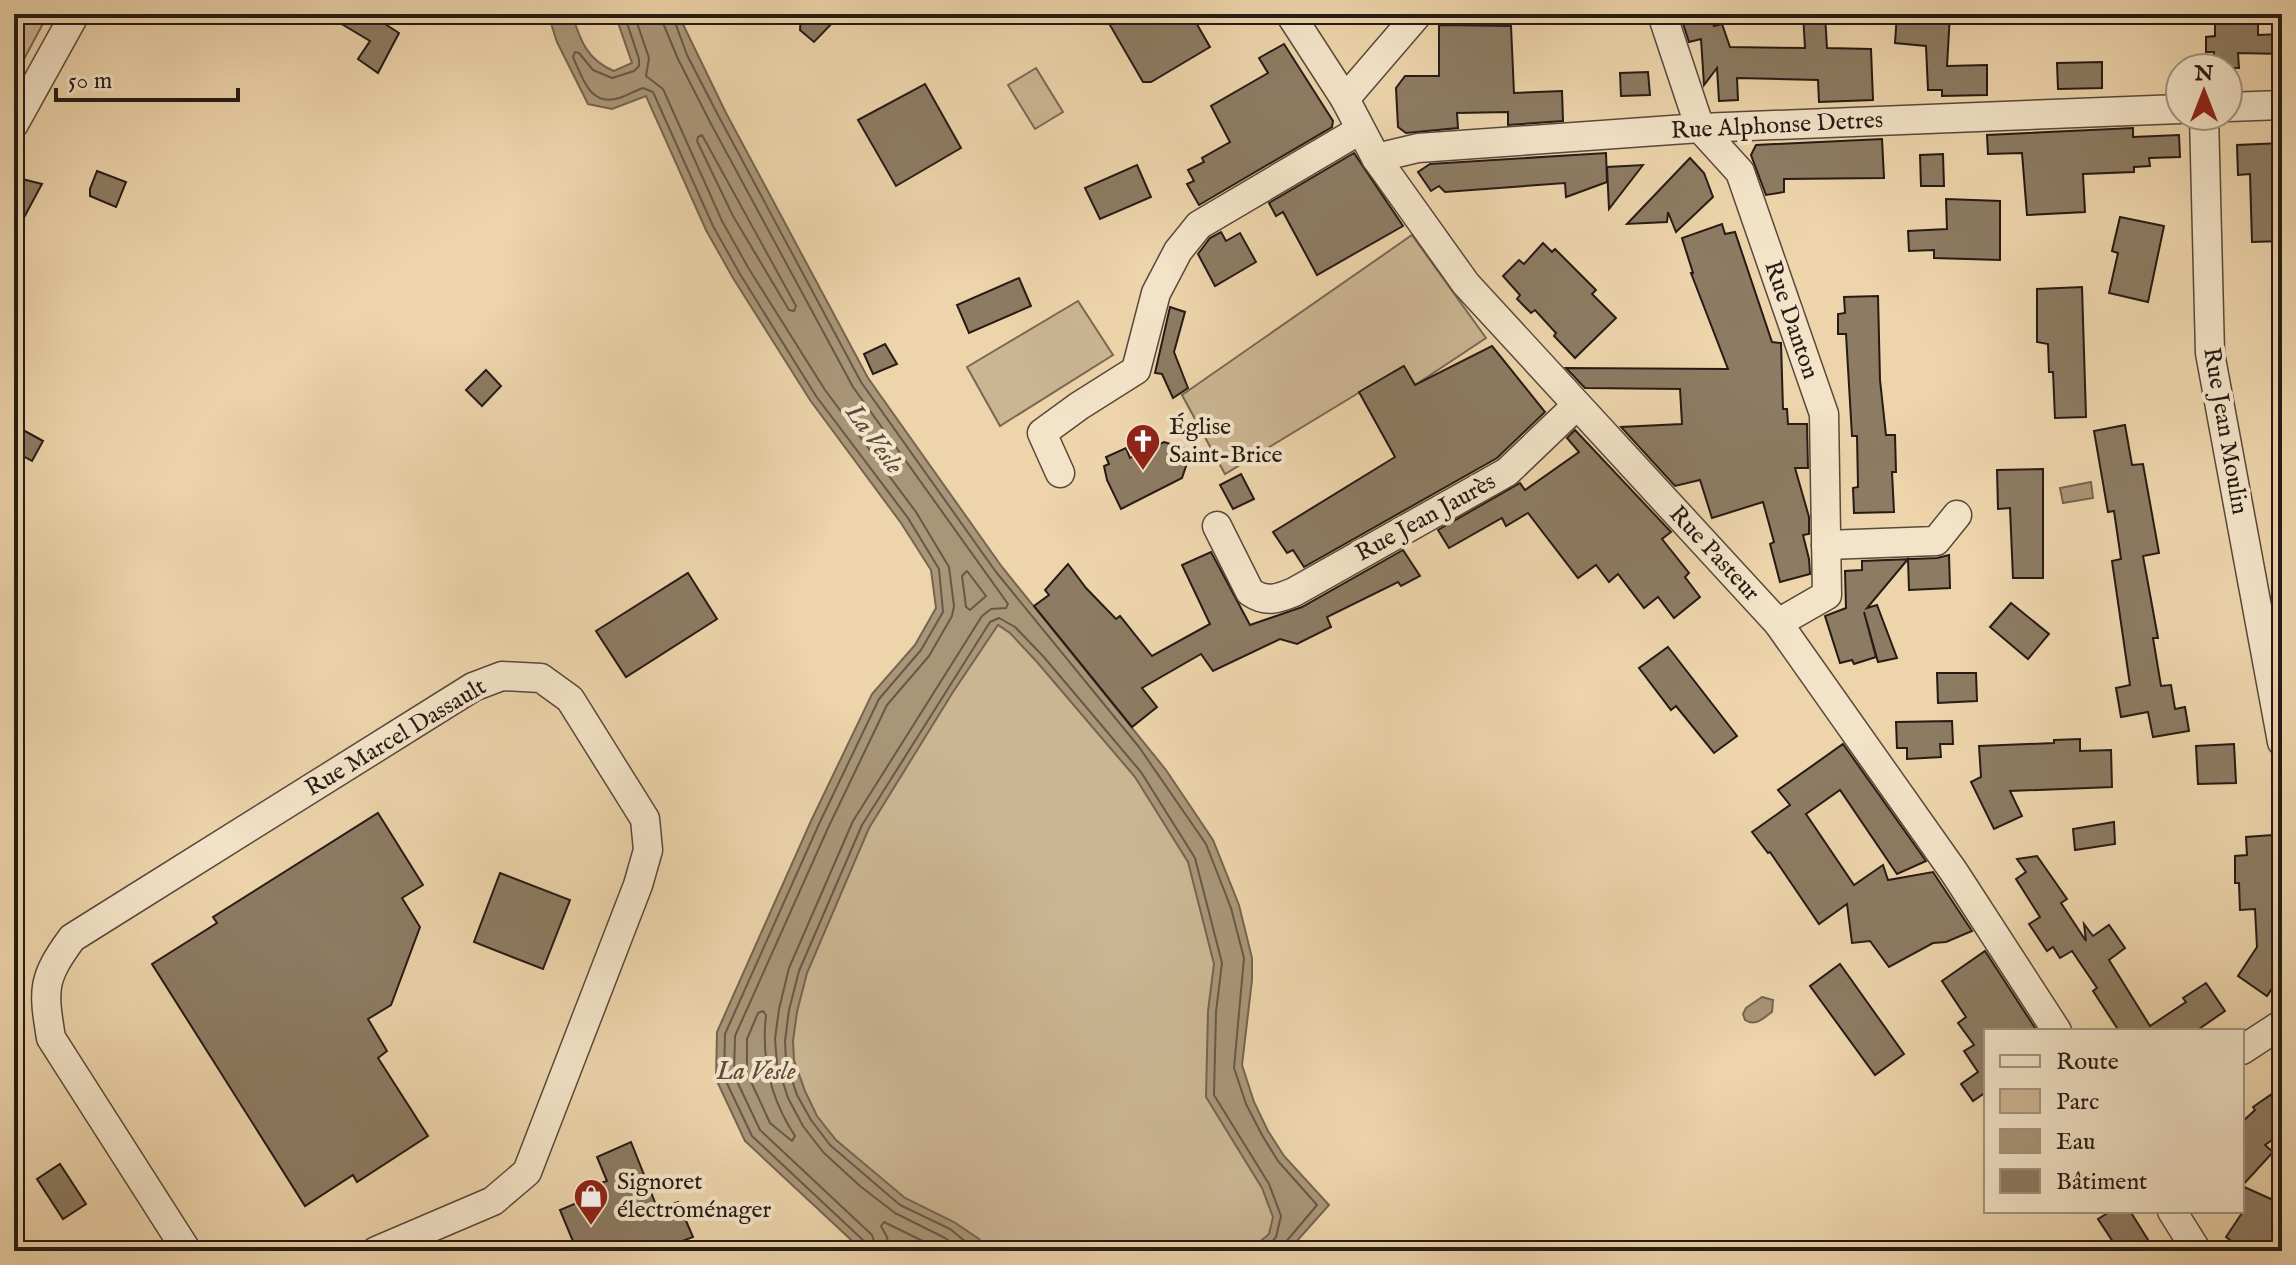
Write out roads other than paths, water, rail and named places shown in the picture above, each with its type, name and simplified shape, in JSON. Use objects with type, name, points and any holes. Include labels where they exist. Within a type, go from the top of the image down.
[{"type":"street","points":[[14,124],[75,14]]},
{"type":"street","name":"Rue Pasteur","points":[[1290,14],[1345,99],[1376,158],[1466,284],[1778,623],[1956,874],[2056,1029]]},
{"type":"street","points":[[1345,99],[1418,14]]},
{"type":"street","name":"Rue Danton","points":[[1662,14],[1700,128],[1740,172],[1824,414],[1827,595],[1778,623]]},
{"type":"street","points":[[2244,106],[2282,105]]},
{"type":"street","name":"Rue Alphonse Detres","points":[[1376,158],[1418,148],[1700,128],[2164,110]]},
{"type":"street","points":[[1060,473],[1042,433],[1136,370],[1156,293],[1178,251],[1199,225],[1360,130]]},
{"type":"street","name":"Rue Jean Moulin","points":[[2204,132],[2210,353],[2282,742]]},
{"type":"street","name":"Rue Jean Jaurès","points":[[1217,526],[1250,592],[1273,601],[1507,472],[1576,406]]},
{"type":"street","points":[[1826,545],[1936,541],[1957,515]]},
{"type":"street","name":"Rue Marcel Dassault","points":[[187,1251],[51,1038],[45,1001],[51,967],[72,938],[473,687],[502,676],[541,678],[570,699],[645,819],[648,850],[638,885],[527,1172],[493,1201],[376,1251]]},
{"type":"street","points":[[2244,1049],[2282,1024]]},
{"type":"street","points":[[2173,1213],[2197,1251]]},
{"type":"water","name":"La Vesle","points":[[548,14],[572,14],[591,55],[614,71],[632,63],[615,14],[678,14],[726,113],[868,378],[1002,567],[1166,770],[1213,840],[1239,905],[1252,958],[1242,1065],[1268,1131],[1284,1156],[1329,1205],[1288,1251],[1249,1251],[1269,1234],[1273,1217],[1262,1188],[1206,1097],[1208,1011],[1214,964],[1188,862],[1135,777],[1037,662],[1010,633],[998,625],[869,828],[807,973],[793,1041],[794,1060],[805,1091],[817,1116],[836,1140],[905,1198],[954,1222],[979,1239],[987,1251],[863,1251],[745,1141],[716,1079],[717,1032],[811,821],[872,694],[915,645],[936,608],[931,570],[901,523],[810,400],[733,278],[706,230],[646,96],[612,109],[588,104],[557,42]]},
{"type":"water","points":[[2091,482],[2093,498],[2063,503],[2060,488]]},
{"type":"water","points":[[1762,997],[1773,1000],[1772,1012],[1756,1022],[1745,1020],[1743,1014],[1746,1008]]},
{"type":"place","name":"Église Saint-Brice","points":[[1143,472]]},
{"type":"place","name":"Signoret électroménager","points":[[591,1227]]}]
